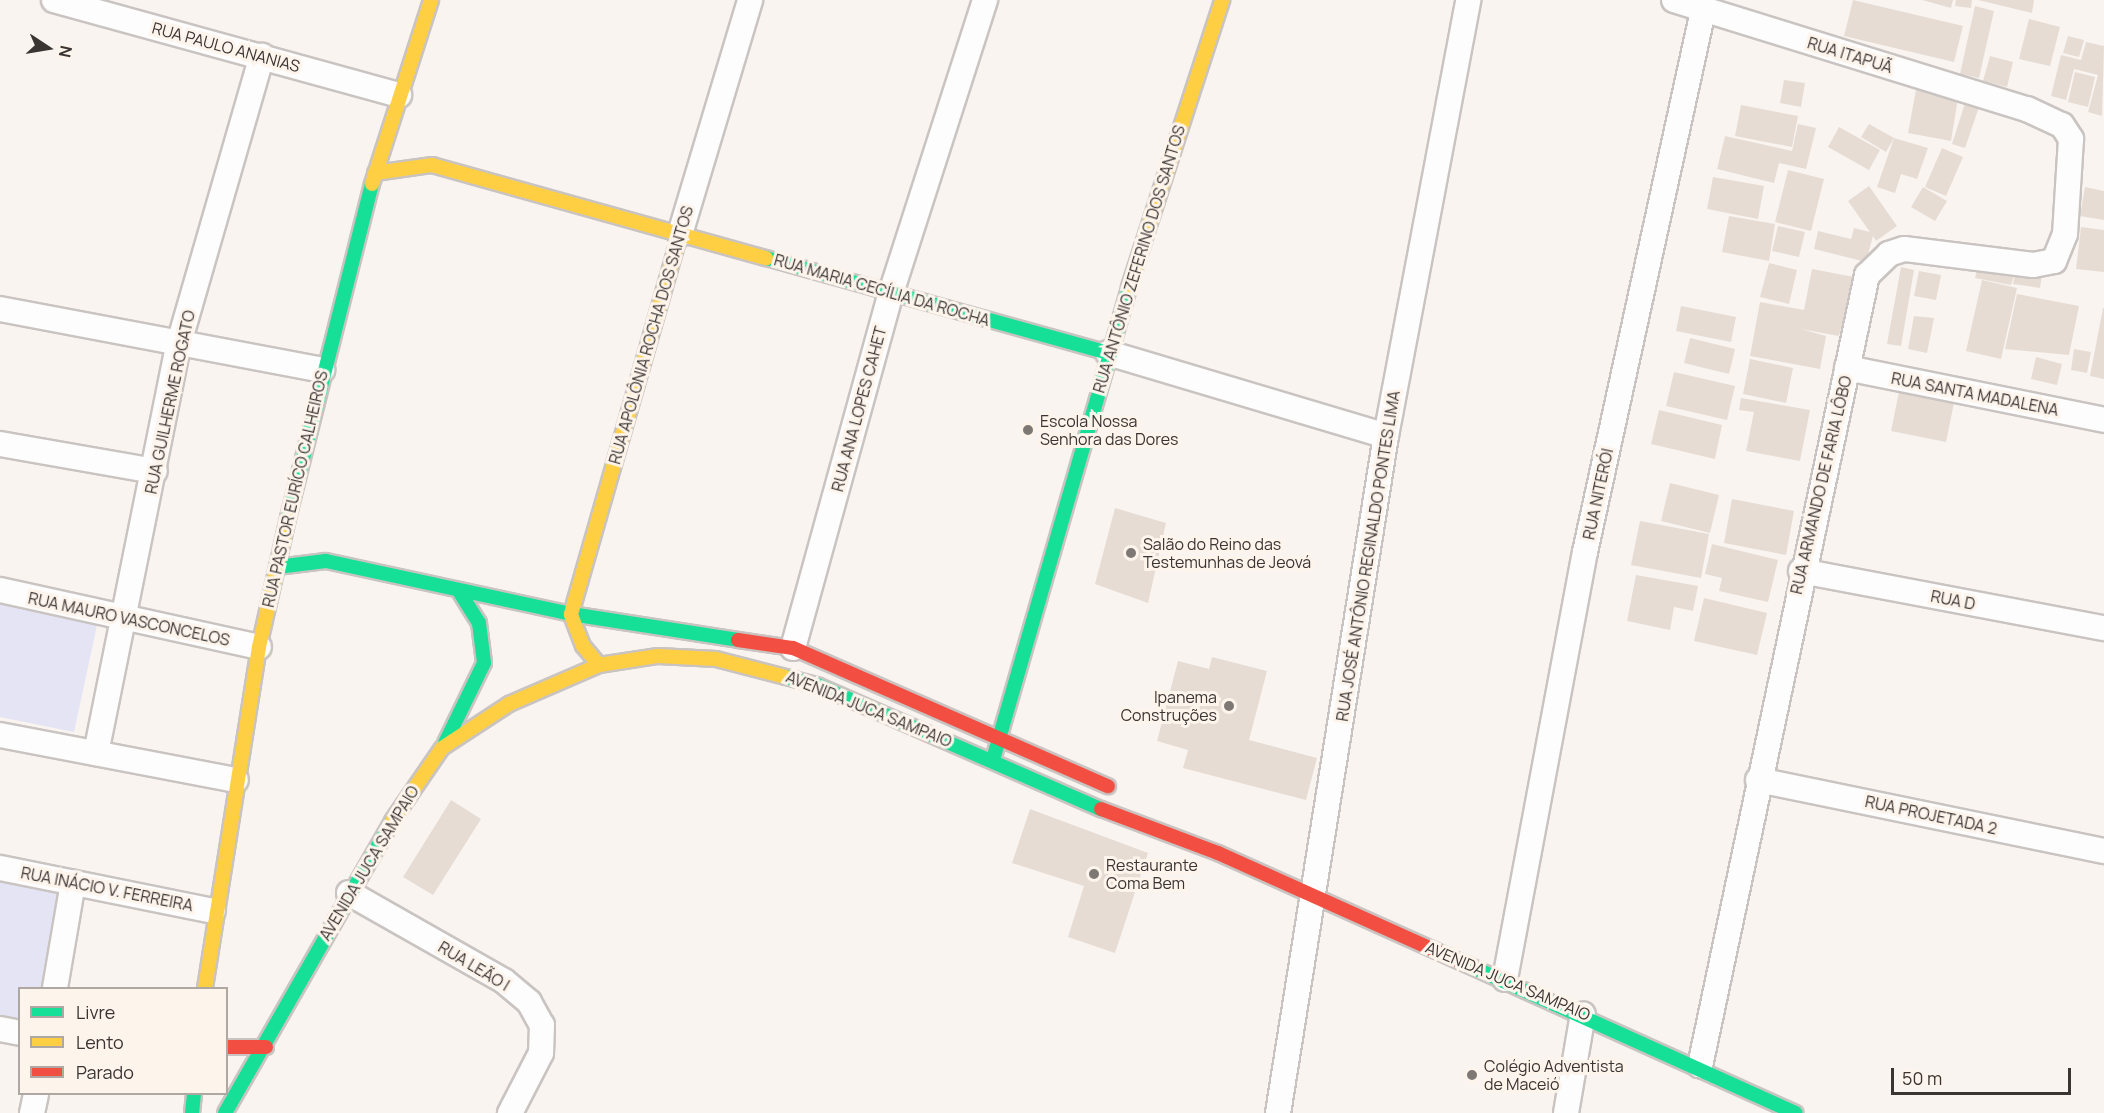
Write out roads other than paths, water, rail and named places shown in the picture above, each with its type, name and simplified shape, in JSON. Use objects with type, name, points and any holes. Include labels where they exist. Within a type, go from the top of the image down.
[{"type":"main road","name":"RUA PASTOR EURÍCO CALHEIROS","points":[[205,987],[213,911],[259,647],[285,530],[322,370],[375,173],[431,0]]},
{"type":"main road","name":"RUA ANTÔNIO ZEFERINO DOS SANTOS","points":[[992,761],[1002,737],[1108,353],[1221,0]]},
{"type":"main road","points":[[388,128],[400,144]]},
{"type":"main road","points":[[412,153],[432,165]]},
{"type":"main road","name":"RUA MARIA CECÍLIA DA ROCHA","points":[[375,173],[432,165],[1108,353]]},
{"type":"main road","name":"RUA APOLÔNIA ROCHA DOS SANTOS","points":[[571,614],[680,234]]},
{"type":"main road","points":[[285,530],[326,561]]},
{"type":"main road","name":"AVENIDA JUCA SAMPAIO","points":[[277,567],[326,561],[460,593],[571,614],[793,648],[1002,737],[1126,794]]},
{"type":"main road","points":[[442,747],[484,663],[479,623],[460,593]]},
{"type":"main road","points":[[571,614],[583,646],[599,664]]},
{"type":"main road","name":"AVENIDA JUCA SAMPAIO","points":[[225,1113],[266,1047],[349,893],[402,802],[442,747],[509,704],[599,664],[670,657],[782,673],[1170,839],[1218,853],[1314,898],[1505,979],[1700,1066],[1796,1113]]},
{"type":"main road","name":"AVENIDA JUCA SAMPAIO","points":[[1186,825],[1218,853]]},
{"type":"main road","points":[[228,1047],[266,1047]]},
{"type":"main road","points":[[192,1113],[194,1095]]},
{"type":"street","name":"RUA PAULO ANANIAS","points":[[54,0],[399,95]]},
{"type":"street","name":"RUA APOLÔNIA ROCHA DOS SANTOS","points":[[680,234],[750,0]]},
{"type":"street","name":"RUA ANA LOPES CAHET","points":[[793,648],[891,292],[985,0]]},
{"type":"street","name":"RUA JOSÉ ANTÔNIO REGINALDO PONTES LIMA","points":[[1278,1113],[1386,436],[1468,0]]},
{"type":"street","name":"RUA ITAPUÃ","points":[[1674,0],[1703,11],[2027,109]]},
{"type":"street","name":"RUA NITERÓI","points":[[1505,979],[1585,552],[1703,11]]},
{"type":"street","name":"RUA GUILHERME ROGATO","points":[[96,753],[155,471],[179,343],[262,56]]},
{"type":"street","name":"RUA ARMANDO DE FARIA LÔBO","points":[[1700,1066],[1801,571],[1867,275],[1889,254],[1926,249],[2033,265],[2058,257],[2065,234],[2071,139],[2062,124],[2027,109]]},
{"type":"street","points":[[0,309],[322,370]]},
{"type":"street","name":"RUA MARIA CECÍLIA DA ROCHA","points":[[1108,353],[1386,436]]},
{"type":"street","name":"RUA SANTA MADALENA","points":[[1847,368],[2104,420]]},
{"type":"street","points":[[0,444],[155,471]]},
{"type":"street","name":"RUA D","points":[[1801,571],[2104,628]]},
{"type":"street","name":"RUA MAURO VASCONCELOS","points":[[0,590],[259,647]]},
{"type":"street","points":[[0,735],[236,780]]},
{"type":"street","name":"RUA PROJETADA 2","points":[[1758,780],[2104,851]]},
{"type":"street","name":"RUA INÁCIO V. FERREIRA","points":[[0,868],[213,911]]},
{"type":"street","points":[[55,987],[73,883]]},
{"type":"street","name":"RUA LEÃO I","points":[[349,893],[504,981],[529,1002],[542,1025],[541,1053],[512,1110]]},
{"type":"street","points":[[1566,1113],[1583,1014]]},
{"type":"street","points":[[0,1029],[18,1033]]},
{"type":"street","points":[[32,1113],[36,1095]]},
{"type":"place","name":"Escola Nossa Senhora das Dores","points":[[1028,430]]},
{"type":"place","name":"Salão do Reino das Testemunhas de Jeová","points":[[1131,553]]},
{"type":"place","name":"Ipanema Construções","points":[[1229,706]]},
{"type":"place","name":"Restaurante Coma Bem","points":[[1094,874]]},
{"type":"place","name":"Colégio Adventista de Maceió","points":[[1472,1075]]}]
